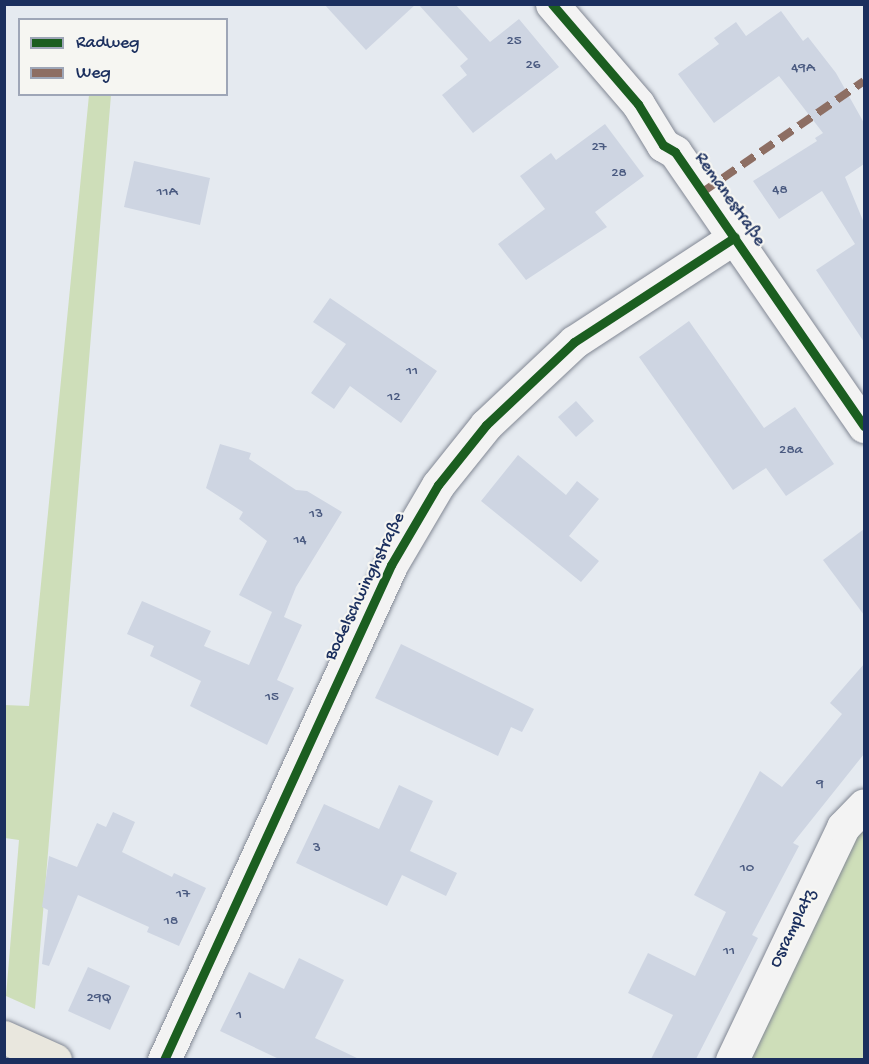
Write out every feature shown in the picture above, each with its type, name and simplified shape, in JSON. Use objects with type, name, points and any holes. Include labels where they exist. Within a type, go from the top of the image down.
[{"type":"main road","points":[[4,1037],[54,1059]]},
{"type":"street","name":"Remanestraße","points":[[552,4],[638,104],[663,145],[675,152],[864,426]]},
{"type":"street","name":"Bodelschwinghstraße","points":[[164,1059],[391,565],[438,485],[486,425],[574,342],[735,237]]},
{"type":"street","name":"Osramplatz","points":[[732,1059],[843,827],[864,805]]},
{"type":"green space","points":[[89,96],[111,96],[35,1009],[6,996],[19,840],[5,838],[4,705],[29,706]]},
{"type":"green space","points":[[864,821],[864,1059],[738,1060]]},
{"type":"building","points":[[324,4],[416,4],[366,50]]},
{"type":"building","points":[[418,4],[455,4],[490,42],[519,19],[559,67],[473,133],[442,95],[467,75],[460,66],[468,59]]},
{"type":"building","points":[[781,11],[803,41],[808,37],[836,73],[864,123],[864,164],[845,177],[864,223],[864,342],[816,270],[855,244],[822,191],[779,219],[753,181],[817,141],[815,138],[823,133],[779,76],[714,123],[678,74],[719,44],[714,38],[736,22],[746,36]]},
{"type":"building","points":[[605,124],[644,176],[595,212],[607,227],[526,280],[498,244],[545,209],[520,176],[551,153],[556,160]]},
{"type":"building","points":[[134,161],[210,178],[200,225],[124,207]]},
{"type":"building","points":[[330,298],[437,371],[401,423],[350,386],[334,409],[311,393],[346,344],[313,322]]},
{"type":"building","points":[[689,321],[764,428],[795,407],[834,464],[786,496],[766,468],[733,490],[639,357]]},
{"type":"building","points":[[576,401],[594,421],[576,437],[558,417]]},
{"type":"building","points":[[220,444],[251,453],[249,459],[296,490],[307,491],[342,512],[296,587],[284,617],[302,625],[277,680],[294,688],[267,745],[190,706],[201,681],[150,656],[154,646],[127,634],[142,601],[211,631],[204,646],[249,665],[272,612],[239,595],[267,541],[239,519],[243,512],[206,488]]},
{"type":"building","points":[[518,455],[566,495],[577,481],[599,499],[569,536],[599,561],[581,582],[481,501]]},
{"type":"building","points":[[864,529],[864,615],[823,560]]},
{"type":"building","points":[[401,644],[534,709],[522,732],[511,727],[498,756],[375,698]]},
{"type":"building","points":[[864,664],[864,754],[793,843],[799,846],[752,935],[758,938],[696,1059],[651,1059],[673,1015],[628,993],[648,953],[695,976],[726,912],[694,895],[760,771],[782,787],[842,714],[830,703]]},
{"type":"building","points":[[399,785],[433,801],[410,851],[457,873],[446,896],[402,875],[387,906],[296,863],[324,804],[379,829]]},
{"type":"building","points":[[113,812],[135,822],[122,852],[172,877],[174,873],[206,888],[179,946],[147,932],[149,927],[78,895],[49,966],[42,964],[48,910],[42,907],[49,856],[77,867],[97,823],[106,827]]},
{"type":"building","points":[[299,958],[344,980],[315,1038],[359,1059],[279,1059],[220,1031],[249,972],[284,989]]},
{"type":"building","points":[[88,967],[130,986],[110,1030],[68,1011]]},
{"type":"marked path","points":[[704,191],[864,81]]},
{"type":"cycle path","points":[[552,4],[638,104],[663,145],[675,152],[864,426]]},
{"type":"cycle path","points":[[164,1060],[391,565],[438,485],[486,425],[574,342],[735,237]]}]
